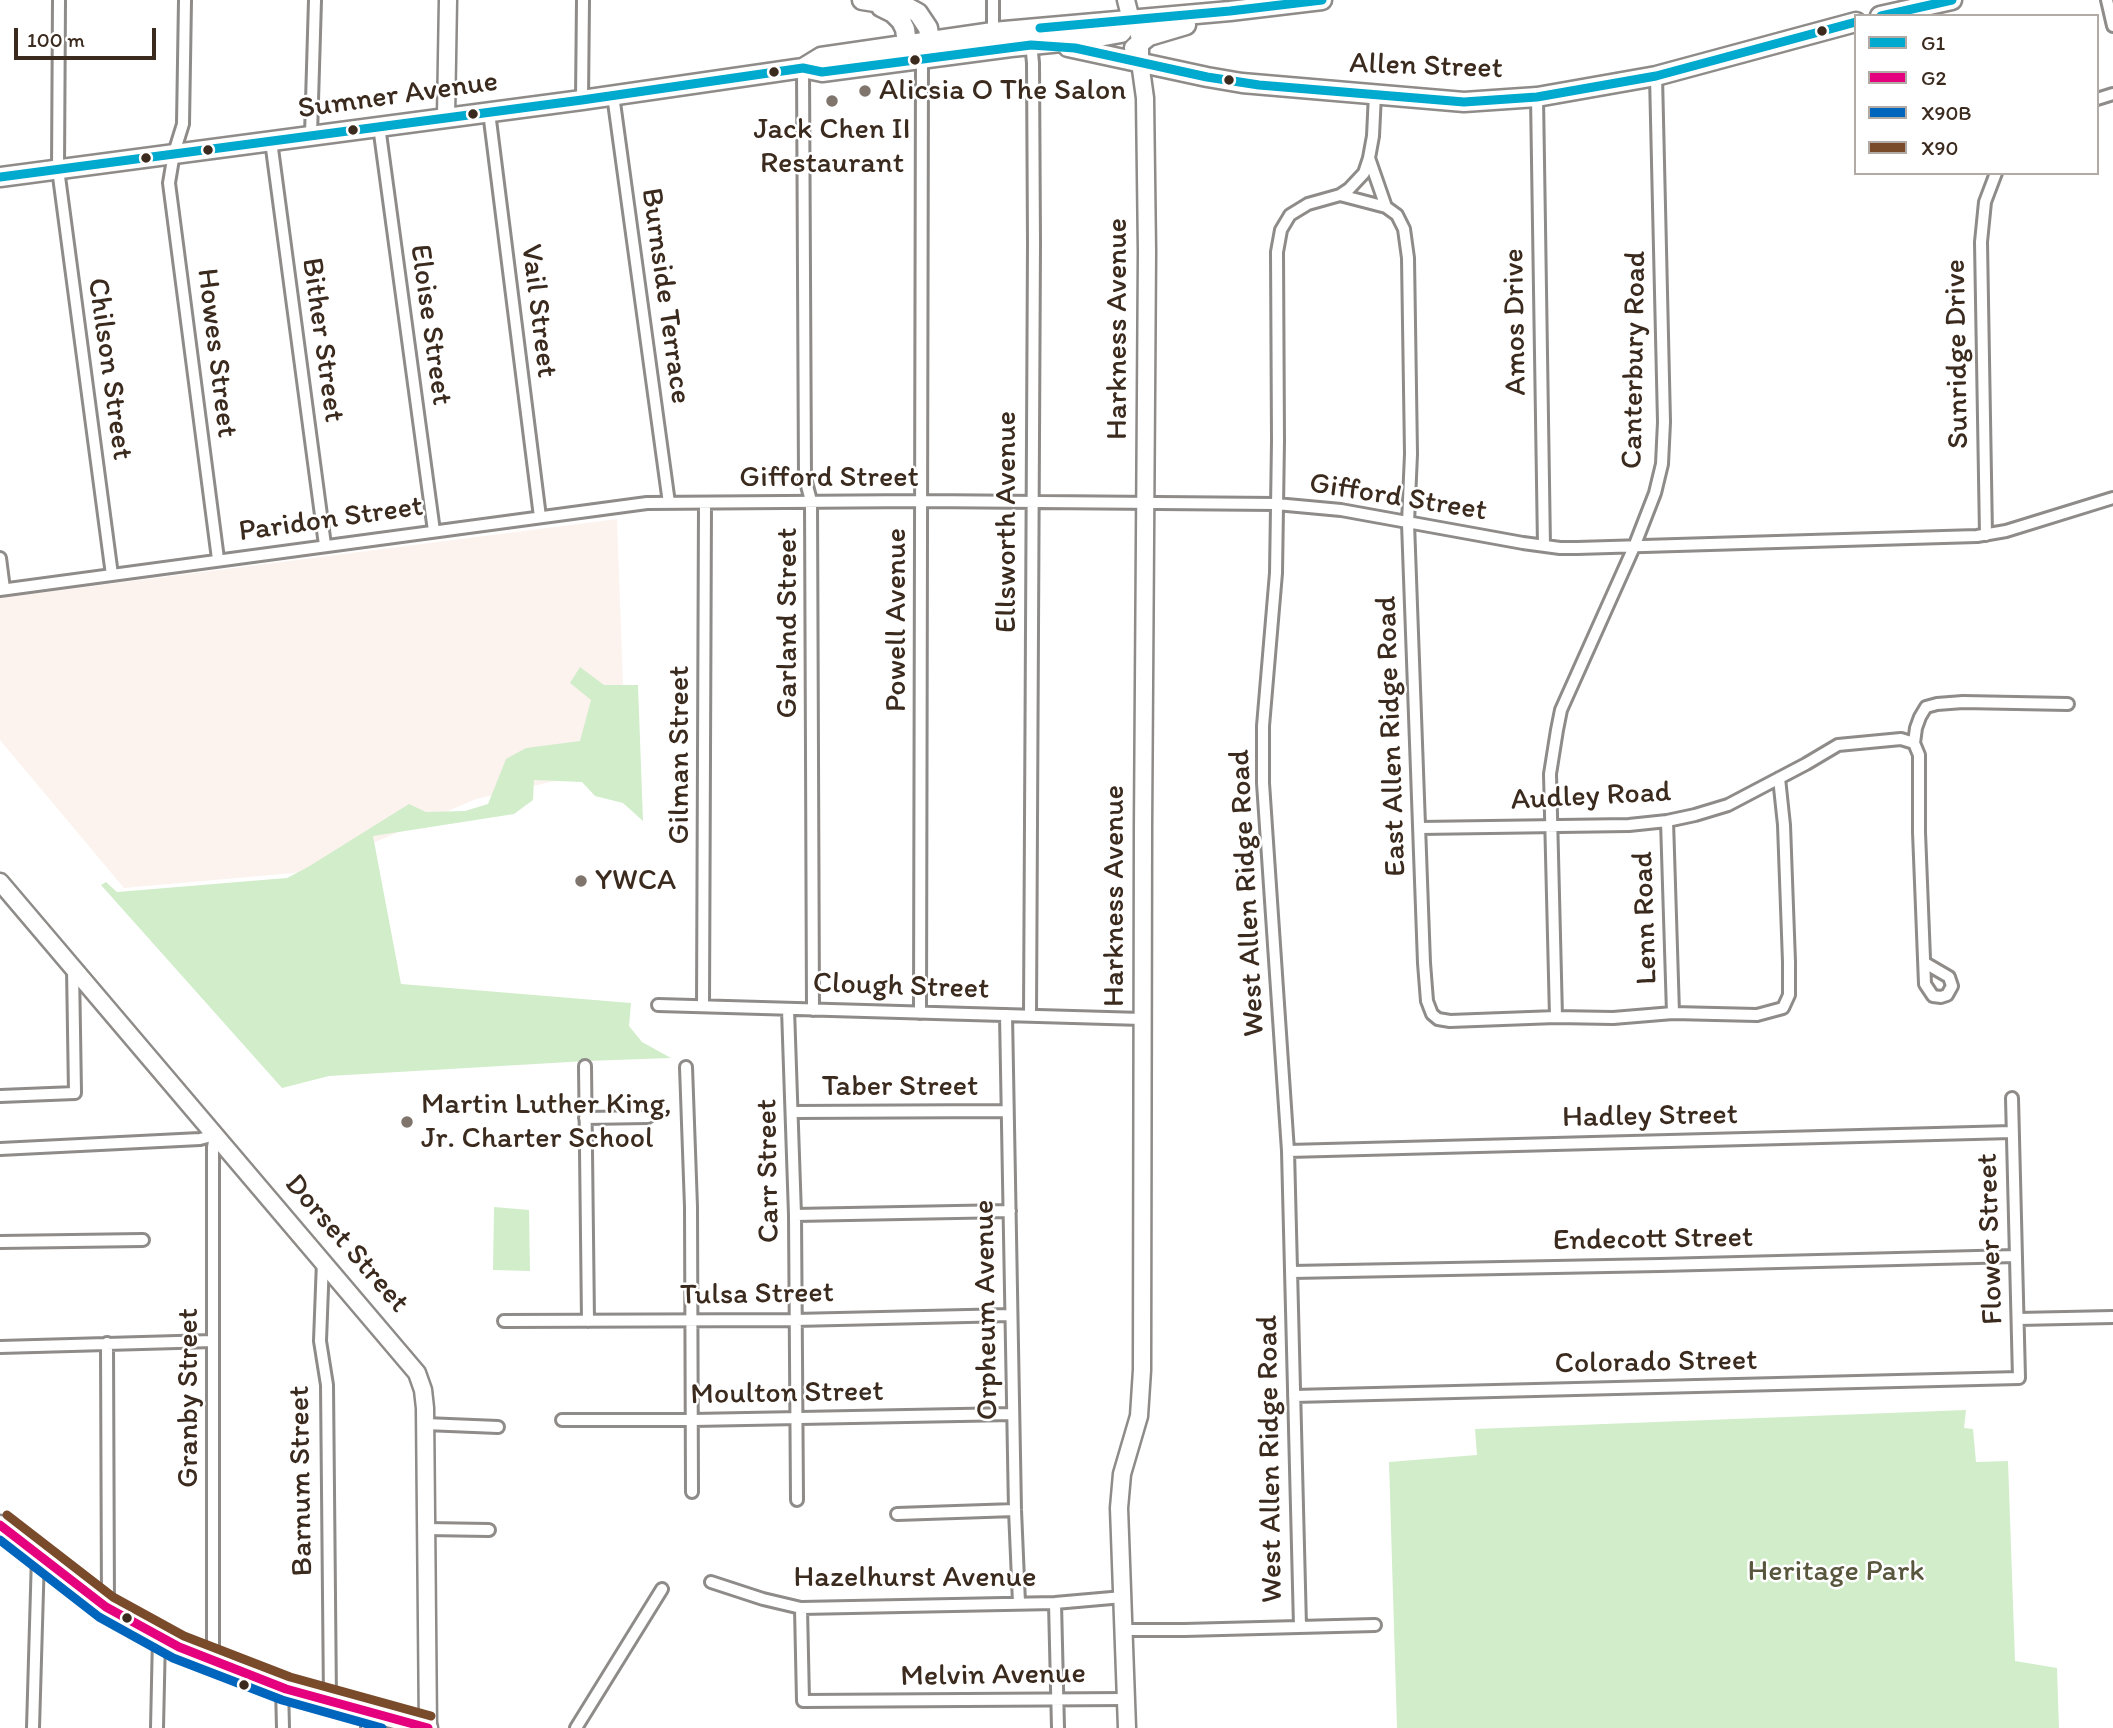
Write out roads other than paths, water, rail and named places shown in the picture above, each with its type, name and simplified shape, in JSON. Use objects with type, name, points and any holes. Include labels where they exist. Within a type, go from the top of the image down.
[{"type":"main road","points":[[446,117],[448,0]]},
{"type":"main road","name":"Harkness Avenue","points":[[1126,0],[1131,20],[1138,30],[1145,107],[1147,252],[1142,1370],[1139,1416],[1121,1486],[1119,1508],[1127,1728]]},
{"type":"main road","name":"Sumner Avenue","points":[[0,177],[803,68],[822,72],[922,59],[1031,37],[1230,6],[1322,0]]},
{"type":"main road","points":[[1888,9],[1952,0]]},
{"type":"main road","points":[[867,1],[914,10],[926,23],[930,41],[922,59],[907,44],[904,26],[897,15],[867,1]]},
{"type":"main road","name":"Sumner Avenue","points":[[1138,50],[1161,31],[1199,23],[1230,6]]},
{"type":"main road","name":"Allen Street","points":[[1031,37],[1075,48],[1138,50],[1208,77],[1242,83],[1464,102],[1538,97],[1656,76],[1854,23]]},
{"type":"main road","name":"Sumner Avenue","points":[[803,68],[821,57],[907,44],[993,33],[1031,37]]},
{"type":"main road","name":"Dorset Street","points":[[0,882],[7,900],[72,966],[415,1370],[423,1390],[425,1424],[428,1728]]},
{"type":"main road","points":[[0,1525],[108,1609],[159,1637],[282,1687],[330,1701],[368,1720],[428,1728]]},
{"type":"street","name":"Chilson Street","points":[[59,0],[58,169],[112,575]]},
{"type":"street","name":"Howes Street","points":[[185,0],[183,124],[169,183],[218,559]]},
{"type":"street","points":[[311,135],[315,0]]},
{"type":"street","points":[[582,100],[583,0]]},
{"type":"street","points":[[993,0],[993,33]]},
{"type":"street","points":[[2107,0],[2113,26]]},
{"type":"street","name":"Ellsworth Avenue","points":[[1030,1015],[1034,217],[1031,37]]},
{"type":"street","name":"Powell Avenue","points":[[920,1013],[922,59]]},
{"type":"street","name":"Garland Street","points":[[803,68],[805,478],[811,501],[813,1010]]},
{"type":"street","name":"Canterbury Road","points":[[1556,1017],[1550,774],[1561,710],[1634,547],[1660,475],[1663,445],[1656,76]]},
{"type":"street","name":"East Allen Ridge Road","points":[[1375,94],[1369,158],[1386,207],[1394,212],[1401,223],[1408,258],[1411,454],[1408,523],[1426,995],[1432,1014],[1438,1019],[1450,1021],[1613,1018],[1673,1013],[1757,1014],[1773,1012],[1785,1006],[1789,992],[1786,859],[1779,778]]},
{"type":"street","name":"Burnside Terrace","points":[[613,95],[669,503]]},
{"type":"street","name":"Amos Drive","points":[[1538,97],[1544,546]]},
{"type":"street","name":"Vail Street","points":[[489,112],[540,517]]},
{"type":"street","name":"Eloise Street","points":[[379,126],[433,531]]},
{"type":"street","name":"Bither Street","points":[[271,141],[325,545]]},
{"type":"street","name":"West Allen Ridge Road","points":[[1300,1626],[1288,1151],[1264,783],[1263,726],[1276,573],[1277,260],[1279,236],[1286,220],[1299,208],[1340,195],[1357,182],[1369,158]]},
{"type":"street","name":"Sunridge Drive","points":[[1986,536],[1981,242],[1985,202],[1995,175]]},
{"type":"street","points":[[1340,195],[1386,207]]},
{"type":"street","name":"Gifford Street","points":[[669,503],[922,501],[1276,504],[1340,510],[1560,548],[1986,536],[2113,498]]},
{"type":"street","name":"Paridon Street","points":[[2,590],[636,503],[669,503]]},
{"type":"street","name":"Gilman Street","points":[[703,1006],[705,503]]},
{"type":"street","points":[[0,558],[2,590]]},
{"type":"street","points":[[1925,963],[1919,832],[1919,755],[1914,743],[1916,728],[1926,708],[1937,704],[1964,702],[2068,704]]},
{"type":"street","name":"Audley Road","points":[[1420,828],[1629,825],[1667,821],[1721,807],[1839,745],[1901,739],[1914,743]]},
{"type":"street","name":"Lenn Road","points":[[1667,821],[1673,1013]]},
{"type":"street","points":[[0,1096],[75,1093],[72,966]]},
{"type":"street","name":"Clough Street","points":[[658,1005],[1143,1019]]},
{"type":"street","name":"Carr Street","points":[[788,1009],[795,1215],[797,1500]]},
{"type":"street","name":"Orpheum Avenue","points":[[1006,1015],[1019,1603]]},
{"type":"street","points":[[585,1066],[588,1321]]},
{"type":"street","points":[[686,1067],[691,1207],[692,1492]]},
{"type":"street","name":"Flower Street","points":[[2011,1098],[2019,1378]]},
{"type":"street","name":"Taber Street","points":[[793,1112],[1007,1111]]},
{"type":"street","points":[[585,1118],[648,1117]]},
{"type":"street","name":"Hadley Street","points":[[1288,1151],[2012,1132]]},
{"type":"street","points":[[0,1149],[200,1139],[215,1135]]},
{"type":"street","name":"Granby Street","points":[[213,1661],[215,1135]]},
{"type":"street","points":[[795,1215],[1010,1211]]},
{"type":"street","points":[[0,1241],[143,1240]]},
{"type":"street","name":"Endecott Street","points":[[1292,1272],[2016,1256]]},
{"type":"street","name":"Barnum Street","points":[[323,1261],[320,1341],[327,1385],[330,1701]]},
{"type":"street","name":"Tulsa Street","points":[[503,1321],[795,1320],[1011,1315]]},
{"type":"street","points":[[2018,1319],[2113,1317]]},
{"type":"street","points":[[0,1347],[213,1341]]},
{"type":"street","points":[[107,1343],[108,1609]]},
{"type":"street","name":"Colorado Street","points":[[1294,1396],[2019,1378]]},
{"type":"street","name":"Moulton Street","points":[[562,1420],[1013,1414]]},
{"type":"street","points":[[425,1424],[498,1427]]},
{"type":"street","points":[[897,1514],[1015,1510]]},
{"type":"street","points":[[426,1529],[489,1530]]},
{"type":"street","points":[[33,1728],[38,1556]]},
{"type":"street","name":"Hazelhurst Avenue","points":[[711,1583],[802,1608],[1055,1603],[1123,1597]]},
{"type":"street","points":[[576,1728],[662,1589]]},
{"type":"street","points":[[1055,1603],[1058,1728]]},
{"type":"street","name":"Melvin Avenue","points":[[802,1608],[803,1701],[1126,1699]]},
{"type":"street","points":[[1124,1630],[1375,1625]]},
{"type":"street","points":[[158,1728],[159,1637]]},
{"type":"street","points":[[282,1687],[283,1728]]},
{"type":"place","name":"Alicsia O The Salon","points":[[865,91]]},
{"type":"place","name":"Jack Chen II Restaurant","points":[[832,101]]},
{"type":"place","name":"YWCA","points":[[581,881]]},
{"type":"place","name":"Martin Luther King, Jr. Charter School","points":[[407,1122]]},
{"type":"park label","name":"Heritage Park","points":[[1836,1572]]}]
